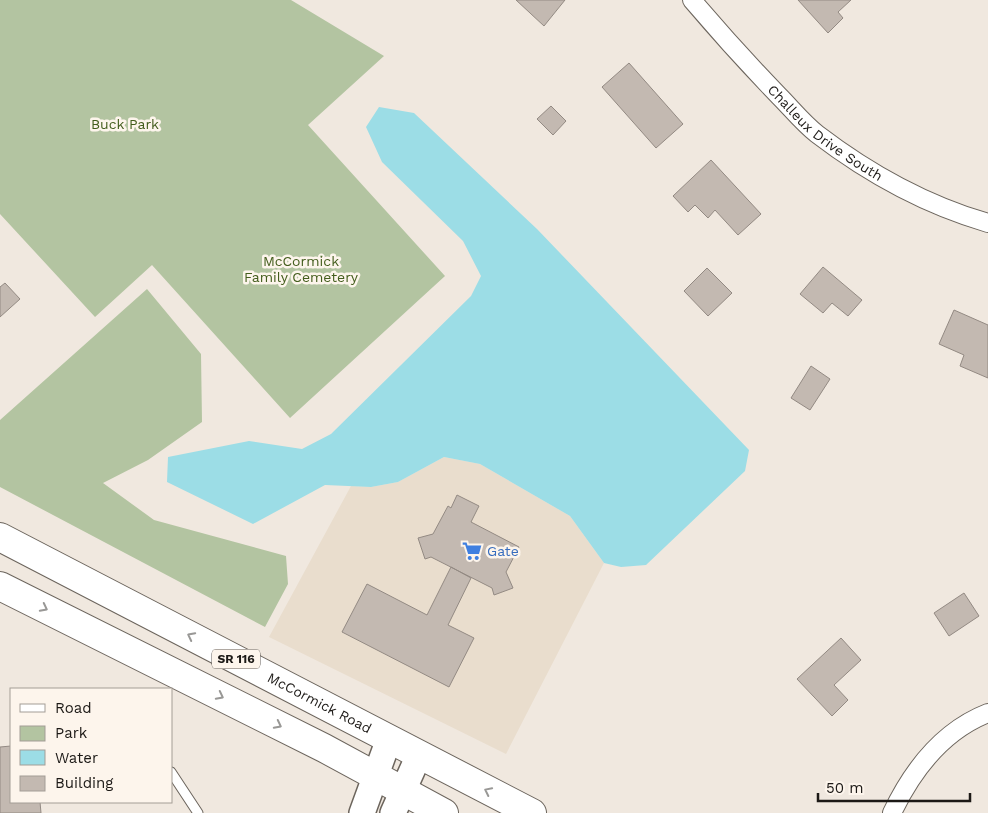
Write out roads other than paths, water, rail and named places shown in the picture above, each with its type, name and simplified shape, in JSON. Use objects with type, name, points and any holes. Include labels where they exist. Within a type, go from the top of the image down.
[{"type":"main road","name":"McCormick Road","points":[[3,540],[532,813]]},
{"type":"main road","points":[[0,586],[178,680],[324,748],[376,777],[397,802],[444,813]]},
{"type":"street","name":"Challeux Drive South","points":[[692,0],[728,43],[815,132],[862,165],[908,192],[946,209],[988,223]]},
{"type":"street","points":[[892,813],[917,769],[949,734],[988,713]]},
{"type":"street","points":[[362,813],[389,739]]},
{"type":"street","points":[[397,802],[419,755]]},
{"type":"lane","points":[[172,774],[198,813]]},
{"type":"water","points":[[379,107],[414,113],[537,229],[749,450],[745,471],[646,565],[621,567],[604,563],[570,516],[480,464],[444,457],[398,482],[371,487],[325,485],[253,524],[167,482],[168,457],[249,441],[302,449],[331,434],[471,296],[481,276],[463,241],[382,162],[366,127]]},
{"type":"place","name":"Gate","points":[[472,551]]},
{"type":"park label","name":"Buck Park","points":[[125,124]]},
{"type":"park label","name":"McCormick Family Cemetery","points":[[301,270]]}]
